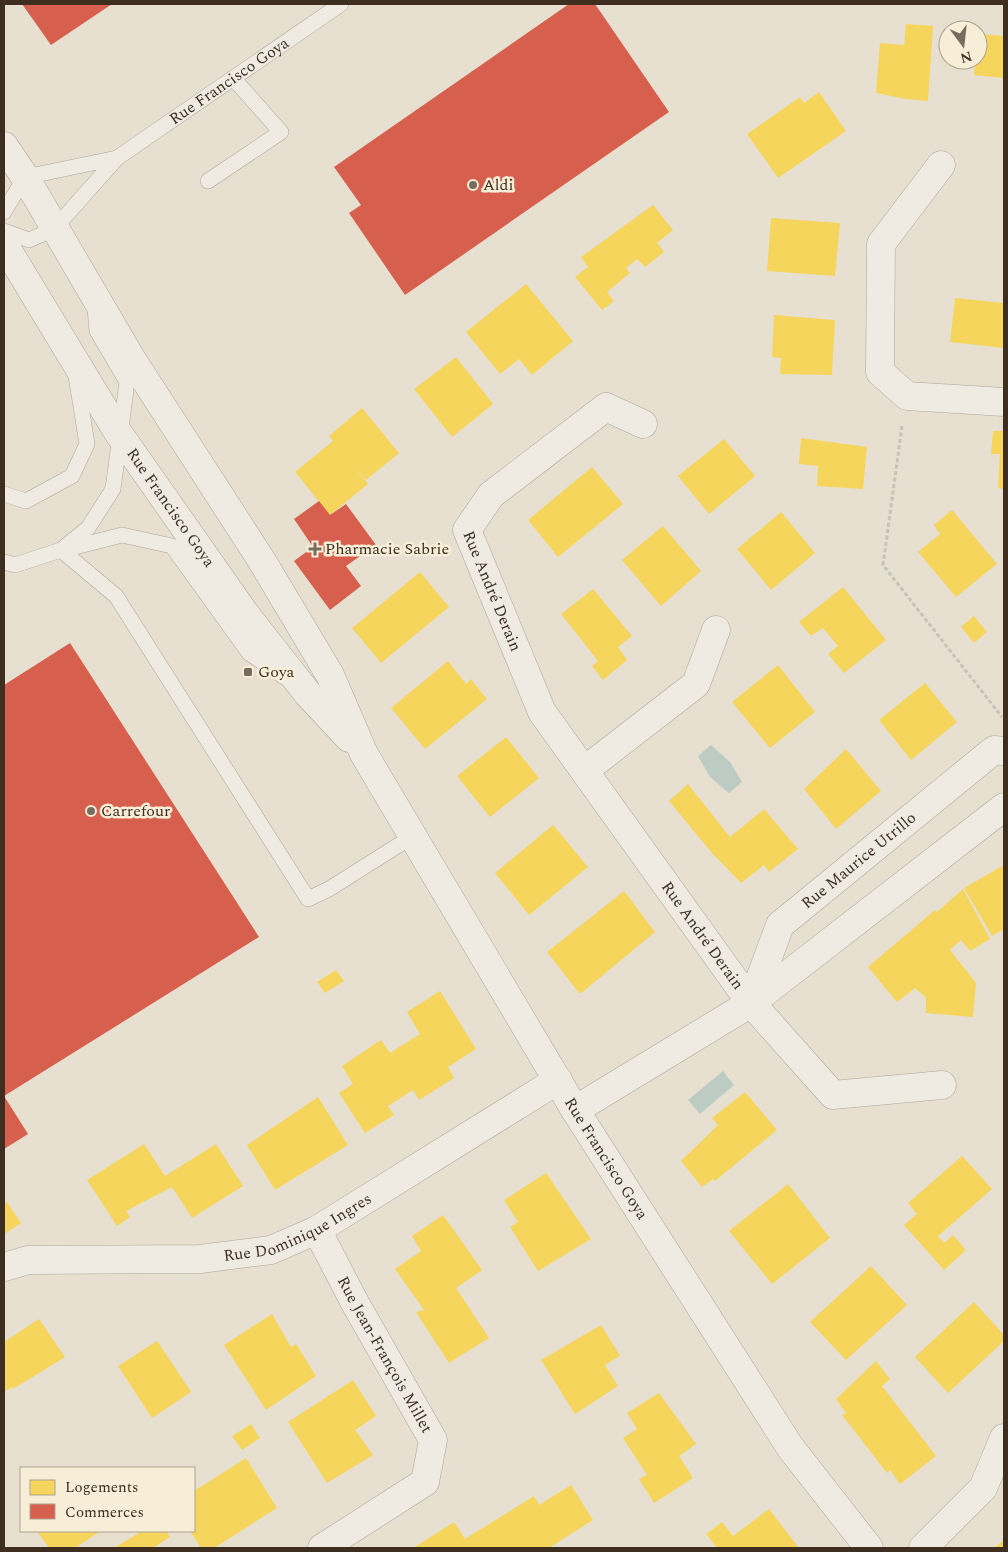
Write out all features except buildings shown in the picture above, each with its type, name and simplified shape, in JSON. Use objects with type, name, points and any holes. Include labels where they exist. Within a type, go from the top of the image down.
[{"type":"street","name":"Rue Francisco Goya","points":[[4,146],[25,177],[132,358],[262,561],[330,676],[364,754],[574,1110],[790,1448],[869,1548]]},
{"type":"street","points":[[941,166],[881,244],[880,372],[907,396],[1004,402]]},
{"type":"street","name":"Rue Francisco Goya","points":[[4,244],[119,434],[246,615],[308,694],[364,754]]},
{"type":"street","name":"Rue André Derain","points":[[642,424],[606,407],[491,495],[467,530],[542,712],[751,1003]]},
{"type":"street","points":[[585,770],[696,684],[716,630]]},
{"type":"street","name":"Rue Maurice Utrillo","points":[[751,1003],[780,925],[994,750],[1004,751]]},
{"type":"street","points":[[574,1110],[751,1003],[1004,807]]},
{"type":"street","points":[[751,1003],[834,1095],[942,1085]]},
{"type":"street","name":"Rue Dominique Ingres","points":[[4,1267],[28,1260],[200,1259],[270,1250],[317,1230],[558,1080]]},
{"type":"street","name":"Rue Jean-François Millet","points":[[317,1230],[355,1303],[433,1440],[425,1482],[322,1548]]},
{"type":"street","points":[[923,1548],[982,1488],[1004,1438]]},
{"type":"lane","name":"Rue Francisco Goya","points":[[4,231],[29,240],[54,229],[118,158],[341,4]]},
{"type":"lane","points":[[208,182],[280,132],[233,78]]},
{"type":"lane","name":"Rue Francisco Goya","points":[[25,177],[118,158]]},
{"type":"lane","points":[[4,212],[25,177]]},
{"type":"lane","points":[[61,550],[88,528],[113,488],[127,382],[97,331],[94,296]]},
{"type":"lane","points":[[4,494],[26,501],[72,476],[87,444],[74,359]]},
{"type":"lane","points":[[4,562],[15,564],[122,535],[172,546],[249,653],[308,694]]},
{"type":"lane","points":[[61,550],[116,596],[308,898],[329,889],[413,836]]},
{"type":"path","points":[[907,396],[883,565],[1004,720]]},
{"type":"shaded area","points":[[711,745],[730,762],[742,782],[729,793],[710,777],[698,756]]},
{"type":"shaded area","points":[[723,1071],[734,1085],[700,1114],[688,1100]]},
{"type":"place","name":"Aldi","points":[[473,185]]},
{"type":"place","name":"Pharmacie Sabrie","points":[[315,549]]},
{"type":"place","name":"Goya","points":[[248,672]]},
{"type":"place","name":"Carrefour","points":[[91,811]]}]
